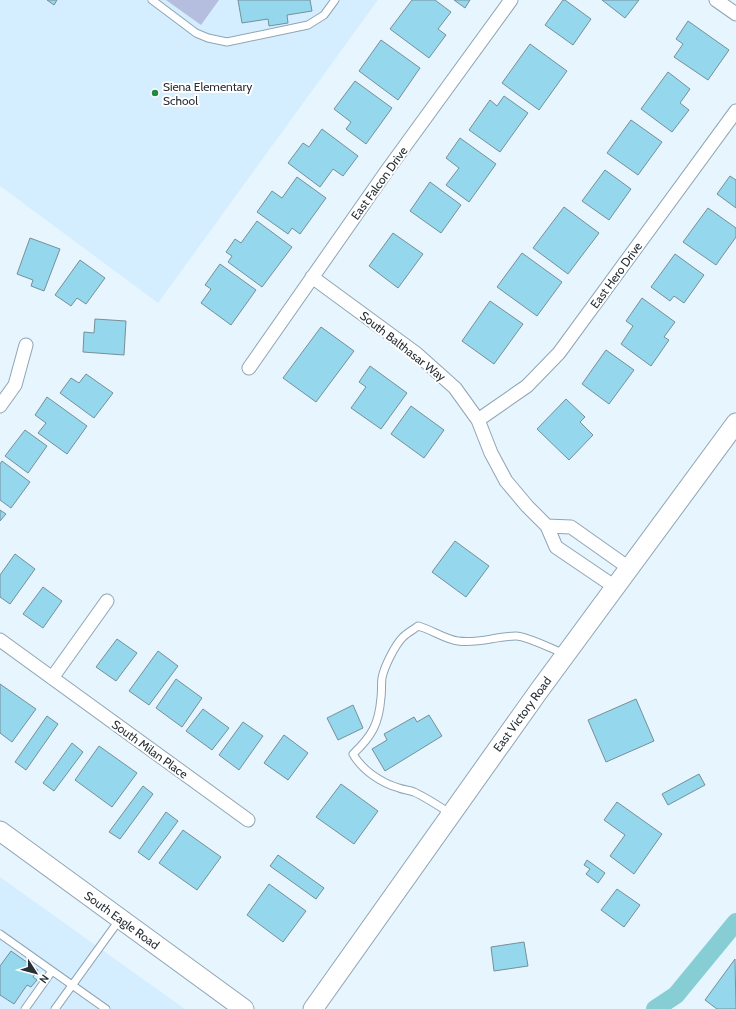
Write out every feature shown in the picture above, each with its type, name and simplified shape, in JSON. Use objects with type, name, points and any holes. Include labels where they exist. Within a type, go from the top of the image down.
[{"type":"main road","name":"East Victory Road","points":[[312,1009],[565,654],[736,423]]},
{"type":"main road","name":"South Eagle Road","points":[[0,831],[244,1009]]},
{"type":"street","name":"East Falcon Drive","points":[[249,368],[312,277],[511,0]]},
{"type":"street","points":[[716,0],[736,14]]},
{"type":"street","name":"East Hero Drive","points":[[478,420],[527,386],[559,353],[736,111]]},
{"type":"street","name":"South Balthasar Way","points":[[312,277],[417,354],[455,388],[478,420],[491,453],[506,481],[527,506],[547,526],[556,547],[615,587]]},
{"type":"street","points":[[0,406],[16,385],[26,345]]},
{"type":"street","points":[[547,526],[571,527],[629,568]]},
{"type":"street","points":[[52,678],[107,601]]},
{"type":"street","name":"South Milan Place","points":[[0,640],[248,820]]},
{"type":"lane","points":[[152,0],[196,33],[208,38],[227,42],[308,25],[324,15],[335,0]]},
{"type":"lane","points":[[451,814],[428,799],[412,791],[391,786],[358,763],[353,754],[369,738],[374,729],[378,718],[382,678],[391,654],[402,638],[418,626],[427,628],[456,641],[479,642],[497,638],[518,636],[565,654]]},
{"type":"lane","points":[[55,1009],[120,919]]},
{"type":"lane","points":[[0,934],[106,1009]]},
{"type":"lane","points":[[25,1009],[52,971]]},
{"type":"shaded area","name":"Siena Elementary School","points":[[0,0],[378,0],[158,303],[0,186]]},
{"type":"shaded area","points":[[166,0],[219,0],[201,25]]},
{"type":"shaded area","points":[[0,877],[185,1009],[0,1009]]},
{"type":"building","points":[[47,0],[57,0],[54,5]]},
{"type":"building","points":[[238,0],[310,0],[312,11],[287,15],[288,23],[269,26],[268,19],[242,23]]},
{"type":"building","points":[[412,0],[435,0],[451,12],[438,29],[446,35],[429,58],[390,29]]},
{"type":"building","points":[[454,0],[470,0],[465,8]]},
{"type":"building","points":[[563,0],[591,19],[573,45],[545,25]]},
{"type":"building","points":[[602,0],[639,0],[625,18]]},
{"type":"building","points":[[688,21],[729,50],[708,80],[674,57],[683,44],[676,39]]},
{"type":"building","points":[[381,40],[420,68],[398,100],[359,71]]},
{"type":"building","points":[[530,44],[567,71],[539,110],[502,83]]},
{"type":"building","points":[[668,72],[690,89],[680,103],[689,110],[672,132],[641,109]]},
{"type":"building","points":[[355,81],[392,108],[366,144],[346,129],[351,122],[334,109]]},
{"type":"building","points":[[504,96],[528,113],[500,152],[469,130],[490,100],[497,106]]},
{"type":"building","points":[[631,120],[662,142],[638,175],[607,153]]},
{"type":"building","points":[[322,129],[358,156],[343,176],[333,169],[320,187],[288,163],[303,143],[309,147]]},
{"type":"building","points":[[460,138],[496,164],[469,202],[446,185],[459,168],[446,158]]},
{"type":"building","points":[[605,170],[631,189],[609,220],[582,201]]},
{"type":"building","points":[[730,176],[736,180],[736,208],[717,194]]},
{"type":"building","points":[[297,177],[326,198],[300,234],[292,228],[288,234],[257,212],[272,191],[282,198]]},
{"type":"building","points":[[430,182],[461,205],[441,233],[410,211]]},
{"type":"building","points":[[564,207],[599,233],[568,274],[533,248]]},
{"type":"building","points":[[708,208],[736,228],[736,237],[716,265],[683,242]]},
{"type":"building","points":[[257,221],[292,247],[262,287],[228,262],[232,256],[226,252],[235,239],[241,243]]},
{"type":"building","points":[[393,233],[423,254],[398,288],[369,266]]},
{"type":"building","points":[[30,238],[60,249],[44,291],[31,286],[33,280],[17,274]]},
{"type":"building","points":[[522,253],[562,282],[537,316],[497,287]]},
{"type":"building","points":[[675,254],[704,275],[684,303],[674,296],[670,301],[651,287]]},
{"type":"building","points":[[80,260],[105,278],[86,304],[77,298],[71,306],[55,295]]},
{"type":"building","points":[[220,264],[256,290],[231,325],[201,303],[211,289],[205,285]]},
{"type":"building","points":[[642,298],[675,322],[664,337],[669,340],[651,366],[621,344],[633,326],[626,321]]},
{"type":"building","points":[[490,301],[523,324],[494,364],[462,341]]},
{"type":"building","points":[[95,319],[126,321],[124,355],[83,352],[84,332],[94,333]]},
{"type":"building","points":[[321,327],[354,351],[316,402],[283,378]]},
{"type":"building","points":[[606,350],[634,370],[609,404],[582,384]]},
{"type":"building","points":[[370,366],[407,393],[381,429],[351,408],[366,387],[359,382]]},
{"type":"building","points":[[86,374],[113,393],[94,418],[60,393],[71,378],[79,383]]},
{"type":"building","points":[[47,397],[87,426],[67,454],[38,433],[46,423],[35,415]]},
{"type":"building","points":[[566,399],[585,417],[580,422],[593,435],[569,460],[537,429]]},
{"type":"building","points":[[411,406],[444,430],[424,458],[391,434]]},
{"type":"building","points":[[25,430],[47,446],[28,473],[5,456]]},
{"type":"building","points":[[2,461],[30,482],[11,508],[0,500],[0,464]]},
{"type":"building","points":[[0,510],[6,514],[0,521]]},
{"type":"building","points":[[455,541],[489,566],[466,597],[432,572]]},
{"type":"building","points":[[15,554],[35,569],[10,604],[0,597],[0,575]]},
{"type":"building","points":[[43,587],[62,601],[43,628],[23,614]]},
{"type":"building","points":[[117,639],[137,653],[116,681],[96,667]]},
{"type":"building","points":[[158,651],[178,666],[149,705],[129,691]]},
{"type":"building","points":[[176,679],[202,698],[182,727],[156,708]]},
{"type":"building","points":[[0,684],[36,709],[12,742],[0,733]]},
{"type":"building","points":[[636,699],[654,741],[606,762],[588,720]]},
{"type":"building","points":[[353,705],[363,728],[338,740],[327,718]]},
{"type":"building","points":[[203,709],[229,728],[212,750],[186,731]]},
{"type":"building","points":[[429,715],[442,736],[385,771],[372,749],[387,740],[384,734],[414,717],[417,722]]},
{"type":"building","points":[[47,716],[58,724],[26,770],[15,762]]},
{"type":"building","points":[[243,722],[263,736],[239,770],[219,755]]},
{"type":"building","points":[[284,735],[308,753],[288,780],[264,763]]},
{"type":"building","points":[[72,743],[83,752],[54,791],[43,783]]},
{"type":"building","points":[[99,746],[137,773],[112,807],[75,780]]},
{"type":"building","points":[[699,774],[705,785],[668,805],[662,794]]},
{"type":"building","points":[[341,784],[378,811],[354,844],[316,817]]},
{"type":"building","points":[[143,786],[153,794],[120,839],[109,832]]},
{"type":"building","points":[[617,802],[662,834],[634,874],[610,856],[625,835],[604,820]]},
{"type":"building","points":[[166,812],[178,821],[149,860],[138,852]]},
{"type":"building","points":[[183,830],[221,857],[197,890],[159,863]]},
{"type":"building","points":[[278,855],[324,888],[316,899],[270,866]]},
{"type":"building","points":[[587,860],[605,873],[598,883],[586,874],[590,869],[584,865]]},
{"type":"building","points":[[269,884],[306,911],[283,942],[247,915]]},
{"type":"building","points":[[617,889],[640,905],[624,927],[601,910]]},
{"type":"building","points":[[524,942],[528,966],[494,971],[491,947]]},
{"type":"building","points":[[11,951],[38,970],[33,977],[37,980],[31,987],[27,985],[14,1004],[0,995],[0,966]]},
{"type":"building","points":[[735,959],[736,1009],[717,1009],[705,1000]]},
{"type":"waterway","points":[[655,1009],[676,995],[736,922]]},
{"type":"place","name":"Siena Elementary School","points":[[155,93]]}]
